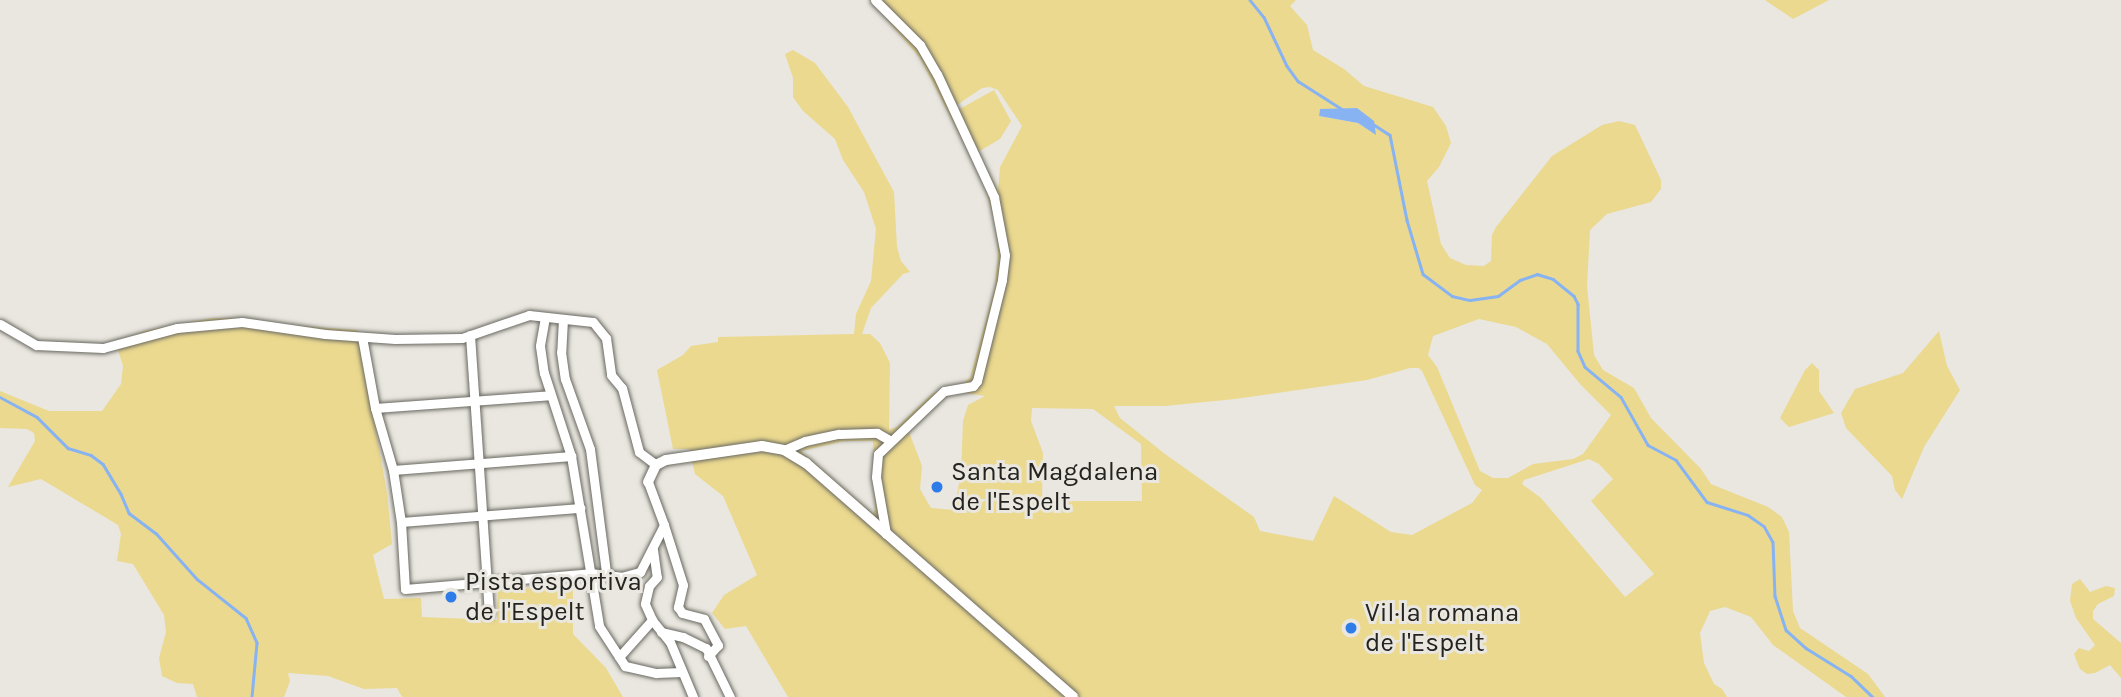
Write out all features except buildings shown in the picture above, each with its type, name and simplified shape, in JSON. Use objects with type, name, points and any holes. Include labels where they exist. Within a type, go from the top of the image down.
[{"type":"street","points":[[875,0],[920,45],[937,74],[994,197],[1005,255],[1002,280],[977,381],[964,388],[944,391],[878,454],[876,477],[886,536]]},
{"type":"street","points":[[0,324],[36,345],[103,348],[177,328],[242,322],[362,337],[462,338],[529,315],[593,322],[606,338],[611,375],[622,388],[639,452],[656,465]]},
{"type":"street","points":[[545,317],[540,346],[550,395],[571,456],[598,626],[625,666],[656,673],[682,672]]},
{"type":"street","points":[[563,319],[561,352],[565,379],[590,449],[606,573]]},
{"type":"street","points":[[470,335],[489,613]]},
{"type":"street","points":[[362,337],[375,408],[393,470],[401,523],[405,589],[590,573],[621,577],[640,572],[664,525]]},
{"type":"street","points":[[375,408],[550,395]]},
{"type":"street","points":[[784,450],[805,441],[839,434],[877,433],[891,441]]},
{"type":"street","points":[[708,656],[719,645],[704,619],[681,612],[678,607],[683,584],[648,482],[656,465],[666,460],[762,446],[784,450],[806,463],[886,536],[1073,697]]},
{"type":"street","points":[[393,470],[480,461],[571,456]]},
{"type":"street","points":[[401,523],[580,508]]},
{"type":"street","points":[[653,550],[657,577],[649,586],[645,604],[652,620],[670,642],[693,697]]},
{"type":"street","points":[[619,657],[652,620]]},
{"type":"street","points":[[662,632],[691,640],[706,648],[730,697]]},
{"type":"shaded area","points":[[870,0],[1296,0],[1290,6],[1307,25],[1313,50],[1344,69],[1364,86],[1433,107],[1446,126],[1451,143],[1439,167],[1427,181],[1441,244],[1450,258],[1466,265],[1484,266],[1491,261],[1492,235],[1496,227],[1552,156],[1602,125],[1619,121],[1635,125],[1661,180],[1661,189],[1651,202],[1607,214],[1590,230],[1587,286],[1594,355],[1603,370],[1634,388],[1651,418],[1701,469],[1711,484],[1768,507],[1782,517],[1789,532],[1793,611],[1800,628],[1868,674],[1885,697],[1846,697],[1773,645],[1751,617],[1725,607],[1710,611],[1700,633],[1704,663],[1714,684],[1722,689],[1727,697],[788,697],[746,626],[725,629],[712,613],[724,595],[757,575],[723,496],[695,474],[689,449],[673,449],[657,370],[683,355],[691,346],[718,342],[718,337],[854,334],[856,314],[871,281],[876,229],[864,192],[843,160],[835,139],[803,111],[793,97],[793,78],[785,54],[793,50],[815,63],[848,107],[894,192],[897,247],[901,261],[910,272],[903,274],[871,308],[862,334],[870,334],[880,343],[890,363],[889,430],[897,427],[933,393],[958,386],[970,378],[995,287],[998,251],[995,223],[983,180],[920,58]],"holes":[[[990,87],[998,90],[1022,126],[1000,167],[998,191],[978,152],[1000,139],[1011,121],[994,90],[956,111],[954,107],[982,88]],[[1357,108],[1375,134],[1358,123],[1319,116],[1320,110]],[[1479,319],[1516,327],[1547,344],[1580,384],[1611,415],[1583,454],[1573,459],[1533,464],[1508,478],[1493,478],[1480,471],[1437,367],[1428,355],[1433,336]],[[1419,368],[1475,485],[1482,490],[1472,503],[1412,535],[1391,532],[1334,496],[1313,541],[1260,531],[1254,517],[1165,454],[1120,418],[1114,406],[1165,406],[1367,380]],[[958,392],[985,396],[968,405],[963,421],[961,473],[954,510],[931,508],[920,489],[922,466],[909,432],[947,396]],[[1032,408],[1093,409],[1141,444],[1142,501],[1042,501],[1043,453],[1031,421]],[[845,441],[873,441],[873,514],[801,451]],[[1589,459],[1599,464],[1613,479],[1591,501],[1654,574],[1625,597],[1541,498],[1522,484],[1524,480]]]},
{"type":"shaded area","points":[[1765,0],[1829,0],[1793,19]]},
{"type":"shaded area","points":[[212,318],[248,318],[272,324],[358,330],[387,493],[392,544],[373,555],[384,599],[421,598],[422,617],[497,620],[498,590],[573,586],[573,634],[606,668],[623,697],[402,697],[397,688],[364,689],[328,676],[288,673],[290,681],[284,697],[197,697],[193,684],[177,683],[162,676],[159,658],[166,632],[164,615],[133,564],[117,561],[121,534],[118,525],[41,479],[8,487],[35,441],[34,433],[27,429],[0,428],[0,391],[49,411],[102,411],[121,384],[123,366],[118,350],[121,342],[144,331]]},
{"type":"shaded area","points":[[1939,331],[1947,366],[1960,390],[1924,447],[1902,499],[1895,490],[1892,476],[1846,428],[1841,413],[1855,389],[1903,373]]},
{"type":"shaded area","points":[[1812,363],[1819,370],[1819,391],[1834,413],[1789,427],[1780,418],[1805,370]]},
{"type":"shaded area","points":[[2080,579],[2090,592],[2106,586],[2115,588],[2114,596],[2098,604],[2093,611],[2093,619],[2121,643],[2121,678],[2110,665],[2087,674],[2080,669],[2077,662],[2074,654],[2079,648],[2089,651],[2095,645],[2076,618],[2070,601],[2072,584]]},
{"type":"water","points":[[1357,108],[1374,121],[1376,135],[1358,123],[1319,116],[1320,109]]},
{"type":"waterway","points":[[1250,0],[1264,17],[1287,66],[1298,81],[1342,109]]},
{"type":"waterway","points":[[1373,124],[1390,135],[1407,220],[1423,274],[1452,296],[1470,300],[1498,296],[1520,280],[1537,274],[1553,279],[1574,296],[1578,304],[1578,351],[1585,367],[1621,397],[1648,445],[1676,460],[1707,502],[1748,515],[1764,526],[1773,542],[1775,596],[1786,630],[1806,648],[1851,676],[1873,697]]},
{"type":"waterway","points":[[0,397],[37,417],[68,448],[91,455],[103,464],[129,513],[156,533],[197,579],[246,618],[257,643],[252,697]]},
{"type":"place","name":"Santa Magdalena de l'Espelt","points":[[937,487]]},
{"type":"place","name":"Pista esportiva de l'Espelt","points":[[451,597]]},
{"type":"place","name":"Vil·la romana de l'Espelt","points":[[1351,628]]}]
